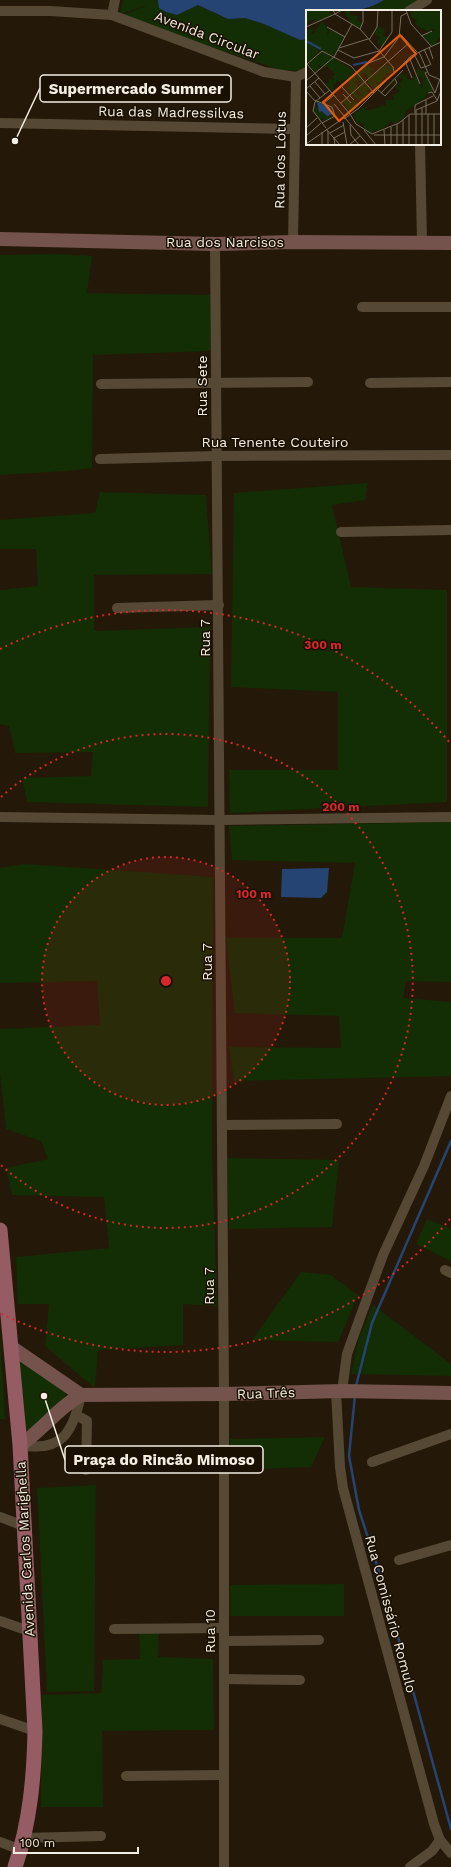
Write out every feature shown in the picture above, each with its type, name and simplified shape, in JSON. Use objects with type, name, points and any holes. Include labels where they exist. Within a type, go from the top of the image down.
[{"type":"main road","name":"Rua dos Narcisos","points":[[0,239],[215,244],[293,242],[451,243]]},
{"type":"main road","name":"Avenida Carlos Marighella","points":[[0,1230],[20,1445],[35,1731],[34,1777],[22,1844],[15,1867]]},
{"type":"main road","points":[[11,1347],[80,1395],[70,1400],[32,1437],[20,1445]]},
{"type":"main road","name":"Rua Três","points":[[80,1395],[224,1394],[339,1391],[451,1393]]},
{"type":"street","points":[[112,15],[115,0]]},
{"type":"street","points":[[410,10],[421,5]]},
{"type":"street","name":"Avenida Circular","points":[[0,12],[57,11],[112,15],[264,72],[296,77]]},
{"type":"street","points":[[296,77],[306,72]]},
{"type":"street","name":"Rua dos Lótus","points":[[293,242],[296,77]]},
{"type":"street","name":"Rua das Madressilvas","points":[[0,123],[294,129]]},
{"type":"street","points":[[420,145],[422,243]]},
{"type":"street","name":"Rua Sete","points":[[215,244],[216,456],[218,529]]},
{"type":"street","points":[[362,307],[451,307]]},
{"type":"street","points":[[101,384],[308,382]]},
{"type":"street","points":[[370,383],[451,382]]},
{"type":"street","name":"Rua Tenente Couteiro","points":[[100,459],[216,456],[451,455]]},
{"type":"street","name":"Rua 7","points":[[218,529],[224,1394]]},
{"type":"street","points":[[341,532],[451,530]]},
{"type":"street","points":[[117,608],[219,605]]},
{"type":"street","points":[[0,817],[220,820],[451,817]]},
{"type":"street","name":"Rua Comissário Romulo","points":[[451,1096],[424,1166],[383,1255],[347,1354],[339,1391],[340,1468],[343,1488],[434,1824],[440,1840],[451,1853]]},
{"type":"street","points":[[222,1125],[337,1124]]},
{"type":"street","name":"Rua 10","points":[[224,1394],[224,1867]]},
{"type":"street","points":[[20,1445],[39,1448],[56,1442],[70,1429],[76,1415],[80,1395]]},
{"type":"street","points":[[76,1415],[87,1421],[86,1470]]},
{"type":"street","points":[[372,1462],[451,1434]]},
{"type":"street","points":[[0,1517],[24,1526]]},
{"type":"street","points":[[399,1560],[451,1545]]},
{"type":"street","points":[[0,1621],[29,1631]]},
{"type":"street","points":[[114,1629],[224,1628]]},
{"type":"street","points":[[224,1641],[319,1640]]},
{"type":"street","points":[[224,1679],[300,1680]]},
{"type":"street","points":[[0,1719],[35,1731]]},
{"type":"street","points":[[126,1776],[223,1775]]},
{"type":"street","points":[[0,1842],[22,1844],[101,1836]]},
{"type":"street","points":[[410,1867],[432,1851],[440,1840]]},
{"type":"green space","points":[[123,0],[158,0],[177,15],[198,5],[227,19],[245,18],[264,24],[300,40],[306,39],[306,71],[281,70],[119,17],[148,5],[120,14]]},
{"type":"green space","points":[[384,0],[426,0],[410,10],[359,10],[370,8]]},
{"type":"green space","points":[[56,254],[92,256],[87,293],[213,295],[210,351],[93,355],[92,468],[0,475],[0,255]]},
{"type":"green space","points":[[368,483],[365,500],[332,505],[351,587],[447,590],[447,802],[230,813],[229,770],[338,770],[338,692],[231,687],[234,493]]},
{"type":"green space","points":[[100,492],[206,495],[212,574],[94,575],[94,631],[210,627],[208,807],[27,802],[22,778],[91,776],[93,752],[15,753],[9,726],[0,724],[0,590],[38,586],[36,549],[0,549],[0,520],[95,513]]},
{"type":"green space","points":[[451,822],[451,982],[406,981],[403,998],[451,1002],[451,1076],[234,1081],[229,1047],[341,1048],[339,1016],[235,1013],[226,938],[342,938],[355,863],[232,860],[229,826]]},
{"type":"green space","points":[[25,864],[213,877],[212,1154],[217,1306],[183,1304],[183,1345],[98,1350],[95,1388],[45,1346],[49,1304],[18,1304],[16,1257],[109,1248],[104,1197],[12,1195],[6,1168],[48,1159],[41,1141],[6,1129],[0,1073],[0,1029],[100,1025],[97,981],[0,983],[0,868]]},
{"type":"green space","points":[[227,1158],[339,1160],[332,1227],[229,1229]]},
{"type":"green space","points":[[427,1219],[451,1229],[451,1261],[416,1244]]},
{"type":"green space","points":[[301,1272],[331,1275],[358,1295],[338,1342],[252,1340]]},
{"type":"green space","points":[[373,1305],[451,1364],[451,1376],[351,1374],[359,1338]]},
{"type":"green space","points":[[0,1330],[5,1419],[0,1419]]},
{"type":"green space","points":[[16,1358],[65,1390],[65,1399],[30,1431],[26,1430],[23,1426],[25,1417],[23,1393],[18,1384]]},
{"type":"green space","points":[[325,1437],[311,1467],[230,1470],[230,1439]]},
{"type":"green space","points":[[96,1485],[94,1691],[47,1692],[37,1488]]},
{"type":"green space","points":[[344,1584],[344,1616],[230,1616],[230,1585]]},
{"type":"green space","points":[[159,1632],[158,1657],[213,1659],[214,1730],[102,1731],[103,1807],[41,1807],[42,1695],[101,1693],[103,1660],[140,1659],[139,1633]]},
{"type":"water","points":[[158,0],[384,0],[375,5],[356,10],[306,10],[306,39],[300,40],[264,24],[245,18],[228,19],[198,5],[177,15],[159,8]]},
{"type":"water","points":[[329,868],[327,892],[321,898],[281,897],[282,869]]},
{"type":"waterway","points":[[356,1386],[372,1323],[451,1141]]},
{"type":"waterway","points":[[355,1395],[349,1456],[359,1510],[386,1593],[451,1829]]},
{"type":"place","name":"Supermercado Summer","points":[[15,141]]},
{"type":"place","name":"Praça do Rincão Mimoso","points":[[44,1396]]}]
